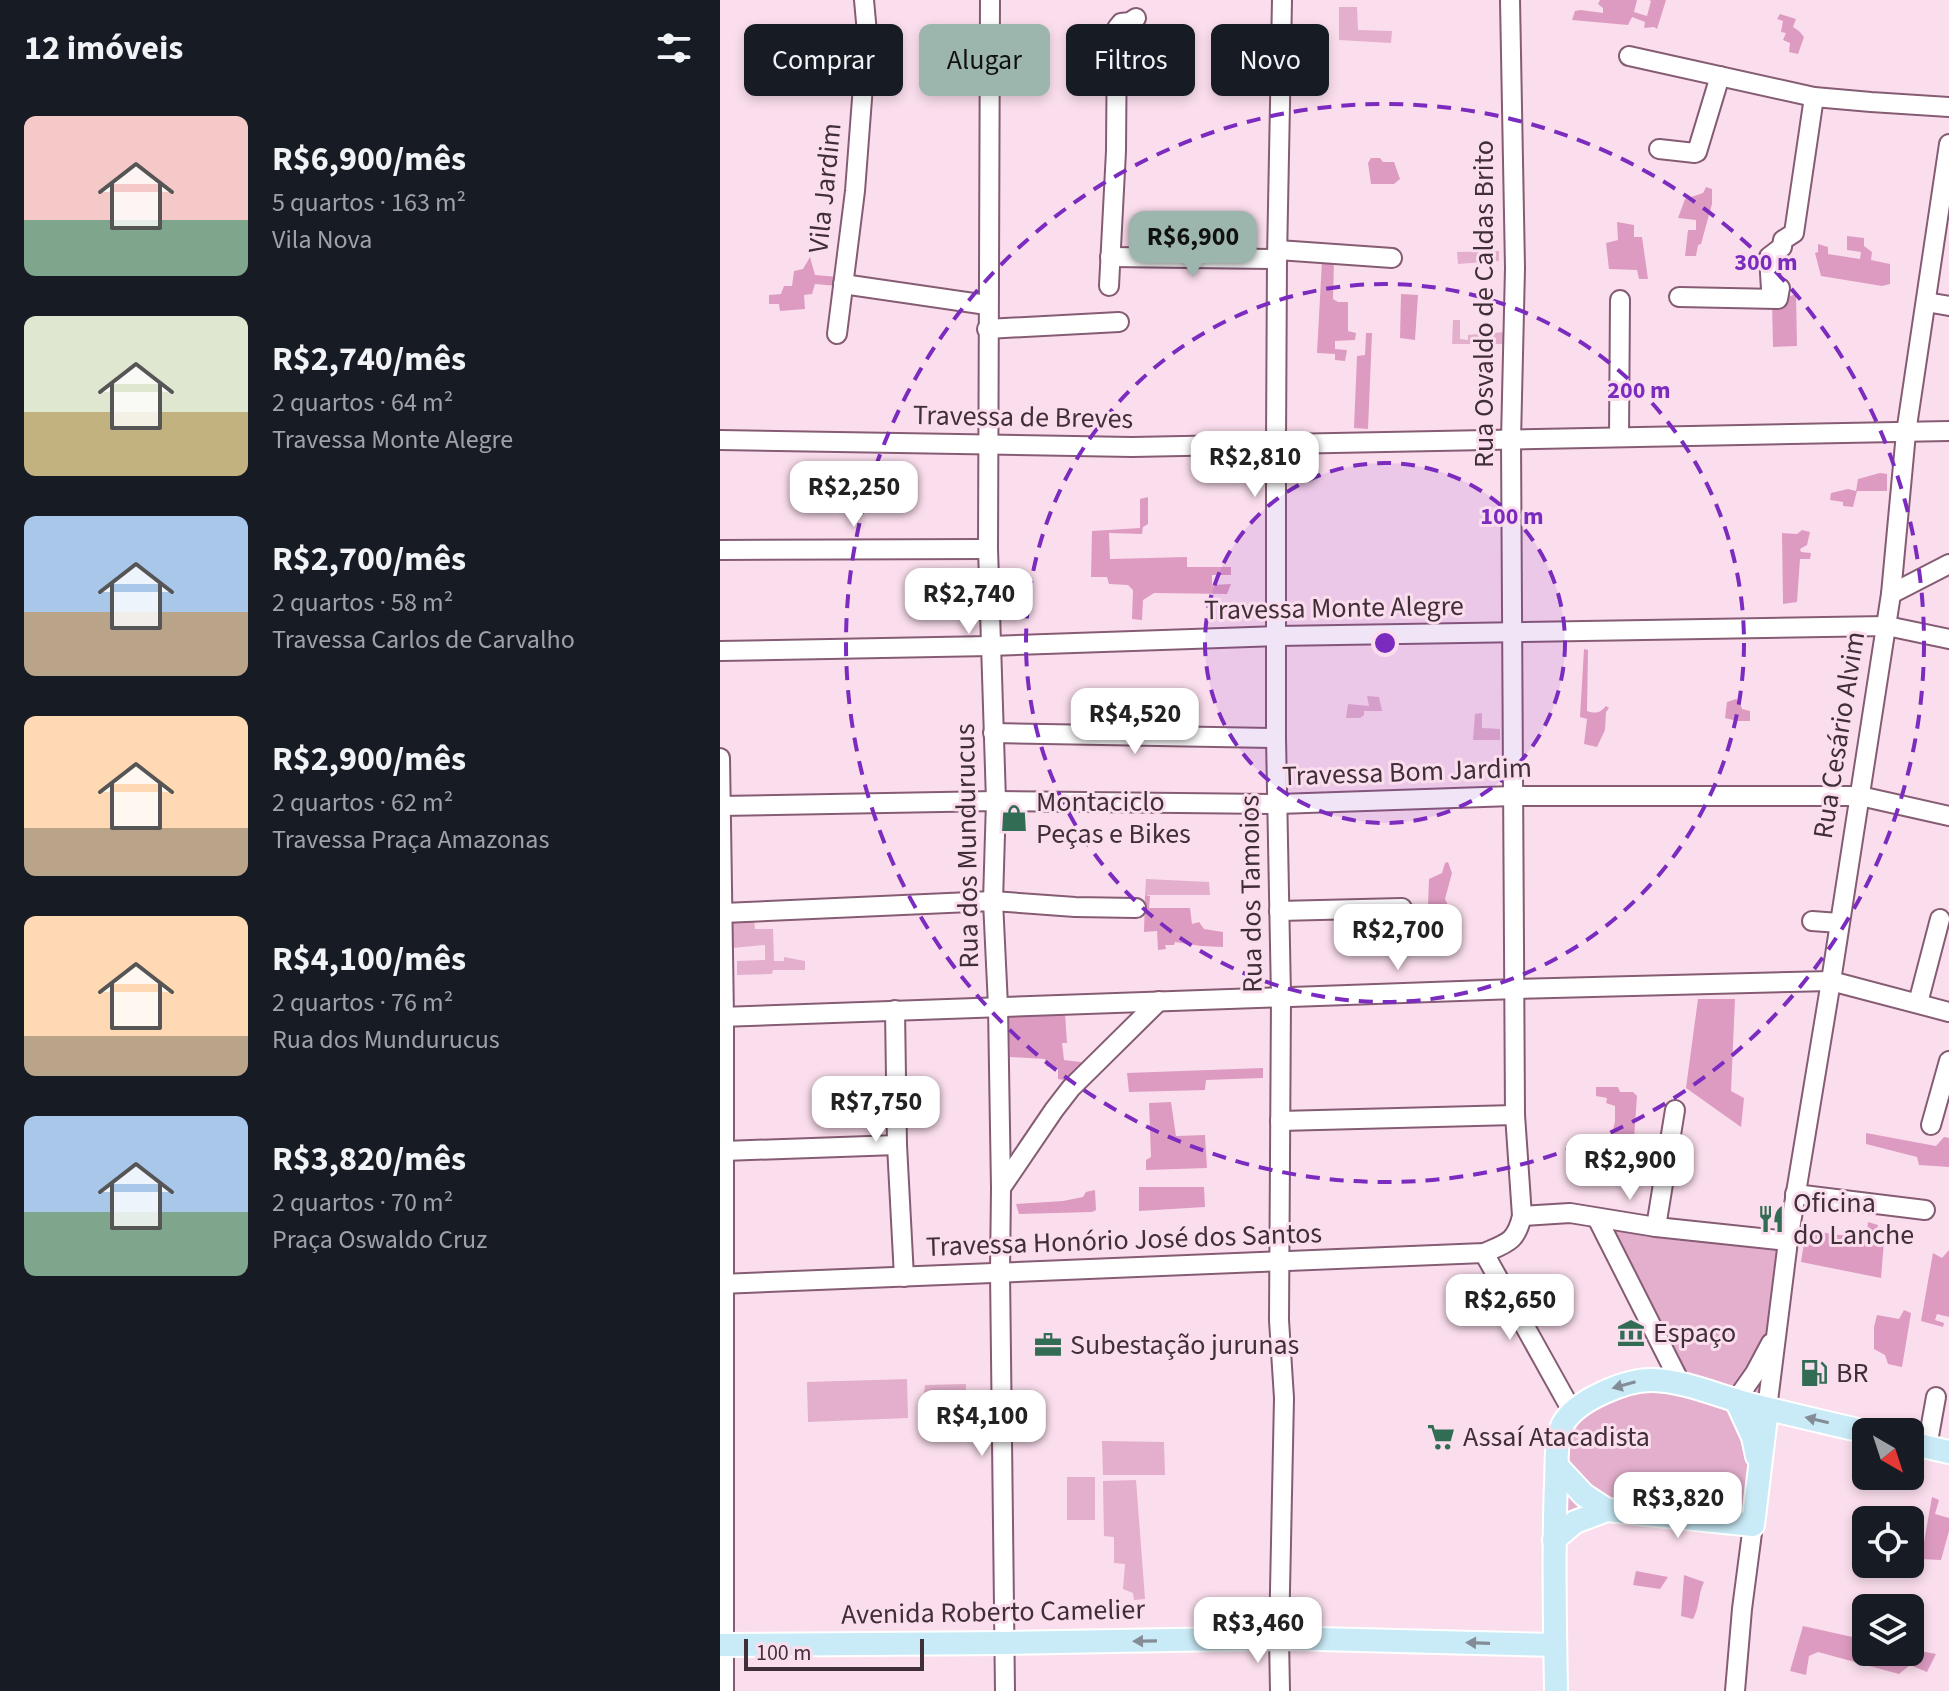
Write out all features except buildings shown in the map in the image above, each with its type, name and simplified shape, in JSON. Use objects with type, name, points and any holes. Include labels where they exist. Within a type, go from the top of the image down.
[{"type":"main road","points":[[1556,1691],[1554,1540],[1557,1466],[1560,1433],[1572,1411],[1609,1390],[1651,1380],[1681,1384],[1767,1409],[1852,1429]]},
{"type":"main road","points":[[1736,1400],[1753,1437],[1759,1481]]},
{"type":"main road","points":[[1554,1540],[1575,1522],[1607,1510],[1753,1525],[1767,1409]]},
{"type":"main road","points":[[1924,1446],[1949,1452]]},
{"type":"main road","points":[[1557,1466],[1584,1495],[1607,1510]]},
{"type":"main road","name":"Avenida Roberto Camelier","points":[[721,1645],[1279,1638],[1555,1645]]},
{"type":"street","name":"Vila Jardim","points":[[837,334],[855,191],[867,33],[864,0]]},
{"type":"street","name":"Rua dos Mundurucus","points":[[990,0],[987,444],[996,801],[993,901],[1001,1188],[1005,1691]]},
{"type":"street","name":"Rua dos Tamoios","points":[[1280,1691],[1284,1398],[1279,1320],[1281,997],[1276,738],[1276,443],[1282,0]]},
{"type":"street","name":"Rua Osvaldo de Caldas Brito","points":[[1510,0],[1515,268],[1511,440],[1515,1115],[1520,1224]]},
{"type":"street","points":[[1109,286],[1116,151],[1117,28],[1121,23],[1136,18]]},
{"type":"street","points":[[1629,56],[1814,97],[1949,107]]},
{"type":"street","points":[[1659,149],[1697,152],[1720,76]]},
{"type":"street","points":[[1679,297],[1778,299],[1780,288],[1771,289],[1769,257],[1782,247],[1783,240],[1794,233],[1814,97]]},
{"type":"street","name":"Rua Cesário Alvim","points":[[1767,1409],[1795,1194],[1887,626],[1906,433],[1949,144]]},
{"type":"street","points":[[1110,257],[1278,255],[1392,258]]},
{"type":"street","points":[[843,284],[987,305]]},
{"type":"street","points":[[1619,437],[1620,300]]},
{"type":"street","points":[[1926,302],[1949,306]]},
{"type":"street","points":[[987,329],[1119,322]]},
{"type":"street","name":"Travessa de Breves","points":[[720,440],[1132,447],[1949,431]]},
{"type":"street","points":[[720,550],[988,549]]},
{"type":"street","points":[[1891,594],[1949,564]]},
{"type":"street","name":"Travessa Monte Alegre","points":[[720,651],[1277,636],[1887,626],[1949,639]]},
{"type":"street","points":[[993,733],[1276,738]]},
{"type":"street","points":[[720,758],[724,1151],[721,1645],[724,1691]]},
{"type":"street","name":"Travessa Bom Jardim","points":[[720,806],[996,801],[1278,804],[1513,796],[1860,796],[1949,816]]},
{"type":"street","points":[[723,913],[993,901],[1136,908]]},
{"type":"street","points":[[1279,911],[1402,908]]},
{"type":"street","points":[[1918,1003],[1940,919]]},
{"type":"street","points":[[1812,921],[1839,923]]},
{"type":"street","points":[[722,1017],[1831,981],[1949,1012]]},
{"type":"street","points":[[1001,1188],[1071,1088],[1159,1001]]},
{"type":"street","points":[[895,1010],[897,1145],[904,1277]]},
{"type":"street","points":[[1931,1125],[1949,1061]]},
{"type":"street","points":[[1656,1227],[1675,1110]]},
{"type":"street","points":[[1280,1121],[1515,1115]]},
{"type":"street","points":[[724,1151],[897,1145]]},
{"type":"street","points":[[1795,1194],[1925,1210]]},
{"type":"street","points":[[1520,1224],[1570,1213],[1656,1227],[1788,1241]]},
{"type":"street","points":[[1597,1218],[1681,1384]]},
{"type":"street","name":"Travessa Honório José dos Santos","points":[[722,1284],[1484,1253],[1505,1244],[1520,1224]]},
{"type":"street","points":[[1484,1253],[1572,1411]]},
{"type":"street","name":"Rua Cesário Alvim","points":[[1736,1400],[1755,1373],[1776,1333]]},
{"type":"street","points":[[1924,1429],[1936,1397]]},
{"type":"street","points":[[1735,1691],[1753,1525]]},
{"type":"shaded area","points":[[1600,0],[1637,0],[1634,12],[1647,16],[1649,0],[1666,0],[1657,29],[1644,28],[1645,22],[1632,17],[1628,25],[1572,20],[1575,11],[1603,13],[1603,8],[1598,4]]},
{"type":"shaded area","points":[[1339,7],[1357,7],[1358,30],[1392,31],[1391,43],[1339,40]]},
{"type":"shaded area","points":[[1780,14],[1796,19],[1793,27],[1804,37],[1798,54],[1789,52],[1790,43],[1783,40],[1786,33],[1781,32],[1783,21],[1777,19]]},
{"type":"shaded area","points":[[1371,158],[1394,162],[1400,179],[1394,184],[1371,184],[1368,163]]},
{"type":"shaded area","points":[[1706,187],[1712,189],[1712,204],[1701,244],[1696,256],[1685,256],[1688,230],[1696,230],[1696,220],[1678,218],[1685,199],[1703,193]]},
{"type":"shaded area","points":[[1617,222],[1634,225],[1634,237],[1642,237],[1648,279],[1639,279],[1637,270],[1609,269],[1606,243],[1618,240]]},
{"type":"shaded area","points":[[1847,236],[1864,238],[1864,246],[1872,252],[1871,260],[1890,264],[1890,284],[1882,286],[1821,276],[1815,253],[1818,252],[1818,244],[1828,247],[1828,254],[1860,259],[1861,252],[1847,250]]},
{"type":"shaded area","points":[[1499,251],[1499,261],[1458,264],[1457,252]]},
{"type":"shaded area","points":[[810,257],[815,275],[839,277],[837,286],[815,284],[812,294],[804,295],[805,309],[780,311],[779,304],[769,304],[769,295],[781,294],[784,286],[792,286],[794,271],[803,269]]},
{"type":"shaded area","points":[[1322,261],[1334,261],[1333,299],[1348,302],[1348,331],[1356,333],[1355,340],[1335,341],[1335,349],[1347,350],[1345,361],[1335,360],[1335,354],[1317,353]]},
{"type":"shaded area","points":[[1401,294],[1418,295],[1415,340],[1400,338]]},
{"type":"shaded area","points":[[1796,294],[1797,346],[1773,347],[1772,302]]},
{"type":"shaded area","points":[[1453,320],[1460,320],[1460,339],[1468,340],[1468,335],[1506,332],[1504,344],[1452,344]]},
{"type":"shaded area","points":[[1366,333],[1372,333],[1368,429],[1354,428],[1357,356],[1365,355]]},
{"type":"shaded area","points":[[1887,474],[1887,491],[1857,491],[1853,507],[1830,500],[1831,493],[1848,489],[1856,491],[1858,479]]},
{"type":"shaded area","points":[[1148,497],[1148,524],[1143,527],[1142,534],[1109,533],[1110,559],[1187,557],[1187,567],[1231,567],[1231,575],[1212,575],[1212,585],[1231,584],[1227,594],[1154,593],[1143,600],[1142,620],[1132,619],[1133,590],[1128,585],[1109,584],[1107,577],[1091,577],[1092,531],[1140,528],[1140,499]]},
{"type":"shaded area","points":[[1802,530],[1810,532],[1807,545],[1800,549],[1801,552],[1811,553],[1810,559],[1800,559],[1797,602],[1783,604],[1782,533],[1797,534]]},
{"type":"shaded area","points":[[1584,649],[1588,650],[1587,711],[1595,713],[1606,706],[1609,708],[1605,730],[1597,747],[1584,744],[1587,719],[1580,717]]},
{"type":"shaded area","points":[[1367,696],[1379,697],[1382,711],[1364,711],[1360,718],[1346,718],[1348,704],[1369,706]]},
{"type":"shaded area","points":[[1736,699],[1742,709],[1750,711],[1750,721],[1725,718],[1727,702]]},
{"type":"shaded area","points":[[1482,713],[1482,728],[1500,729],[1500,740],[1473,740],[1475,714]]},
{"type":"shaded area","points":[[1448,862],[1452,873],[1445,899],[1448,905],[1445,912],[1441,907],[1437,909],[1435,927],[1439,933],[1433,935],[1427,931],[1429,879],[1442,873]]},
{"type":"shaded area","points":[[1146,879],[1209,882],[1210,895],[1145,895]]},
{"type":"shaded area","points":[[1145,895],[1150,896],[1149,908],[1190,908],[1192,924],[1199,922],[1204,929],[1223,932],[1223,947],[1175,942],[1174,945],[1165,945],[1166,949],[1158,950],[1157,931],[1144,932]]},
{"type":"shaded area","points":[[754,918],[755,929],[773,929],[774,961],[784,961],[784,957],[805,961],[805,970],[737,975],[737,961],[765,960],[765,945],[732,948],[732,920]]},
{"type":"shaded area","points":[[1698,999],[1735,999],[1731,1091],[1744,1098],[1741,1127],[1686,1088]]},
{"type":"shaded area","points":[[1008,1013],[1065,1013],[1067,1043],[1062,1043],[1064,1060],[1081,1062],[1080,1070],[1069,1081],[1058,1079],[1058,1069],[1046,1066],[1045,1059],[1010,1057]]},
{"type":"shaded area","points":[[1263,1068],[1263,1078],[1206,1080],[1205,1090],[1129,1092],[1127,1073]]},
{"type":"shaded area","points":[[1596,1087],[1618,1087],[1620,1092],[1633,1092],[1637,1096],[1634,1139],[1612,1135],[1615,1106],[1606,1103],[1607,1098],[1596,1096]]},
{"type":"shaded area","points":[[1171,1102],[1176,1136],[1205,1135],[1207,1168],[1146,1170],[1146,1160],[1151,1157],[1149,1103]]},
{"type":"shaded area","points":[[1866,1133],[1936,1146],[1944,1137],[1949,1138],[1949,1167],[1919,1165],[1917,1157],[1866,1144]]},
{"type":"shaded area","points":[[1139,1187],[1204,1187],[1205,1207],[1139,1211]]},
{"type":"shaded area","points":[[1095,1190],[1096,1210],[1092,1212],[1019,1214],[1016,1204],[1063,1201],[1083,1197],[1086,1192]]},
{"type":"shaded area","points":[[1597,1218],[1788,1241],[1768,1406],[1681,1384]]},
{"type":"shaded area","points":[[1868,1222],[1878,1225],[1876,1239],[1884,1241],[1881,1278],[1801,1262],[1806,1230],[1867,1239]]},
{"type":"shaded area","points":[[1949,1250],[1949,1317],[1937,1314],[1935,1320],[1944,1323],[1943,1327],[1921,1321],[1933,1253],[1942,1258]]},
{"type":"shaded area","points":[[1904,1310],[1911,1313],[1902,1367],[1888,1364],[1885,1355],[1874,1349],[1874,1327],[1877,1315],[1899,1319]]},
{"type":"shaded area","points":[[907,1379],[908,1418],[808,1422],[807,1382]]},
{"type":"shaded area","points":[[966,1384],[965,1408],[922,1412],[925,1385]]},
{"type":"shaded area","points":[[1633,1388],[1681,1390],[1732,1403],[1753,1457],[1747,1524],[1607,1508],[1565,1527],[1562,1464],[1576,1417]]},
{"type":"shaded area","points":[[1102,1441],[1164,1442],[1165,1475],[1103,1475]]},
{"type":"shaded area","points":[[1067,1477],[1095,1477],[1095,1520],[1067,1520]]},
{"type":"shaded area","points":[[1136,1480],[1145,1599],[1134,1600],[1133,1593],[1123,1589],[1125,1564],[1114,1563],[1114,1537],[1104,1536],[1103,1481]]},
{"type":"shaded area","points":[[1932,1497],[1939,1500],[1935,1514],[1949,1518],[1949,1531],[1941,1560],[1924,1559]]},
{"type":"shaded area","points":[[1636,1571],[1668,1577],[1660,1589],[1633,1585]]},
{"type":"shaded area","points":[[1684,1575],[1704,1582],[1693,1619],[1681,1616]]},
{"type":"shaded area","points":[[1803,1626],[1852,1637],[1852,1661],[1818,1652],[1809,1656],[1806,1675],[1790,1671]]},
{"type":"shaded area","points":[[1924,1652],[1936,1654],[1927,1672],[1912,1666],[1924,1666]]},
{"type":"shaded area","points":[[1870,1666],[1909,1666],[1899,1674]]},
{"type":"place","name":"Montaciclo Peças e Bikes","points":[[1014,818]]},
{"type":"place","name":"Oficina do Lanche","points":[[1771,1219]]},
{"type":"place","name":"Espaço","points":[[1631,1333]]},
{"type":"place","name":"Subestação jurunas","points":[[1048,1345]]},
{"type":"place","name":"BR","points":[[1814,1373]]},
{"type":"place","name":"Assaí Atacadista","points":[[1441,1437]]}]
